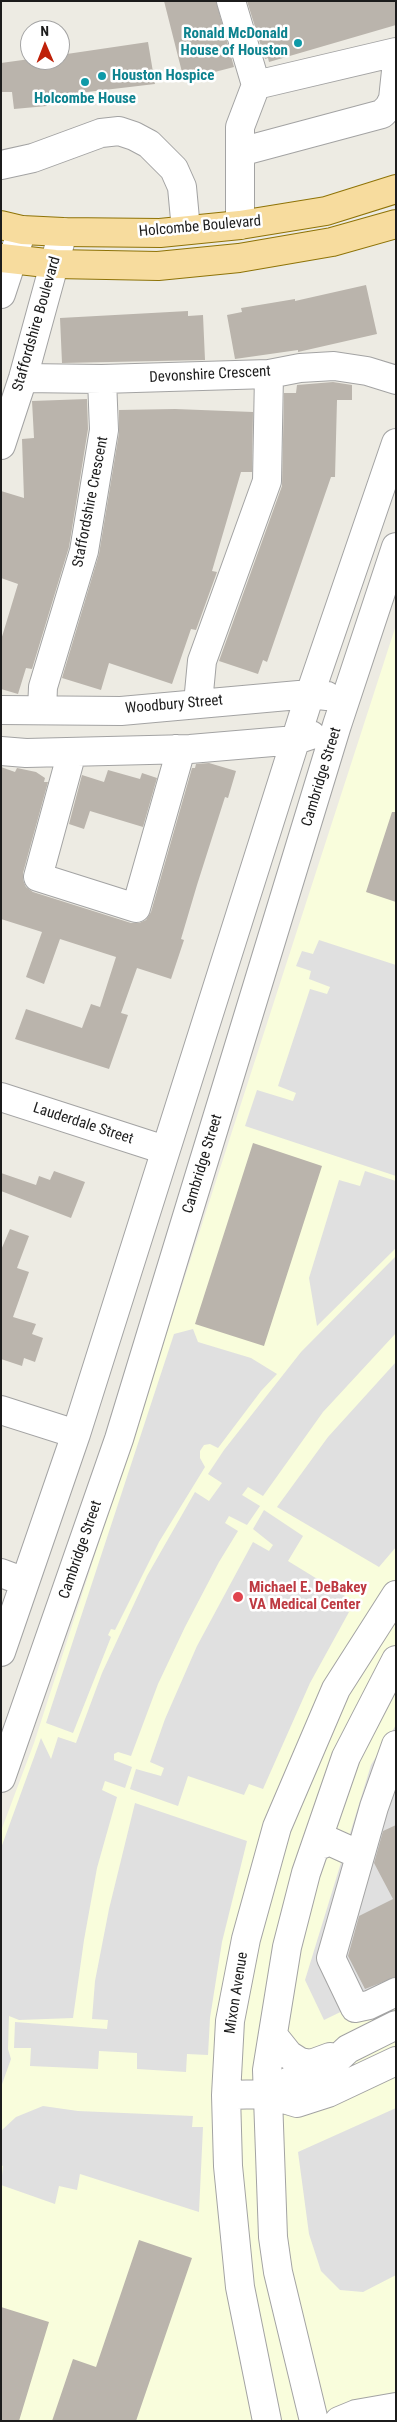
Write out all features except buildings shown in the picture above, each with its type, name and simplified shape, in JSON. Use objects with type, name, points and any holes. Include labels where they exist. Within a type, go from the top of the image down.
[{"type":"main road","name":"Holcombe Boulevard","points":[[11,228],[63,232],[160,233],[240,225],[326,211],[396,189]]},
{"type":"main road","points":[[7,259],[55,264],[158,266],[239,258],[332,242],[396,224]]},
{"type":"street","points":[[231,1],[256,85],[240,128],[240,225]]},
{"type":"street","points":[[256,85],[396,52]]},
{"type":"street","points":[[240,152],[382,114],[389,107],[392,99],[396,71]]},
{"type":"street","points":[[1,165],[33,158],[101,133],[119,131],[134,136],[149,144],[174,170],[182,187],[186,230]]},
{"type":"street","points":[[1,294],[11,228]]},
{"type":"street","name":"Staffordshire Boulevard","points":[[1,445],[23,378],[63,232]]},
{"type":"street","name":"Devonshire Crescent","points":[[23,378],[102,379],[269,374],[300,368],[334,366],[367,371],[396,380]]},
{"type":"street","points":[[198,703],[202,661],[266,481],[269,374]]},
{"type":"street","name":"Staffordshire Crescent","points":[[42,710],[43,687],[84,551],[104,430],[102,379]]},
{"type":"street","points":[[1,1652],[13,1577],[76,1434],[310,694],[396,443]]},
{"type":"street","name":"Cambridge Street","points":[[1,1778],[8,1740],[119,1439],[337,725],[396,547]]},
{"type":"street","name":"Woodbury Street","points":[[1,710],[121,711],[310,694],[346,699]]},
{"type":"street","points":[[1,751],[26,754],[70,752],[177,755],[296,740],[337,725]]},
{"type":"street","points":[[70,752],[69,763],[38,877],[136,908],[177,755]]},
{"type":"street","name":"Lauderdale Street","points":[[1,1097],[165,1150]]},
{"type":"street","points":[[1,1410],[76,1434]]},
{"type":"street","name":"Mixon Avenue","points":[[267,2421],[240,2287],[228,2166],[226,2095],[232,2012],[246,1939],[277,1827],[336,1689],[394,1603]]},
{"type":"street","points":[[392,2003],[354,2008],[331,1958],[336,1848],[346,1757],[396,1660]]},
{"type":"street","points":[[314,2421],[278,2272],[274,2245],[267,2070],[292,1923],[336,1848],[374,1807],[396,1745]]},
{"type":"street","points":[[273,2035],[290,2055],[307,2064],[348,2049],[396,2025]]},
{"type":"street","points":[[267,2094],[291,2080],[334,2064],[348,2049]]},
{"type":"street","points":[[226,2095],[267,2094],[297,2103],[328,2093],[396,2061]]},
{"type":"street","points":[[339,2421],[356,2414],[396,2407]]},
{"type":"shaded area","name":"Michael E. DeBakey VA Medical Center","points":[[396,625],[396,2421],[1,2421],[1,1831],[34,1743]]},
{"type":"shaded area","points":[[319,940],[396,965],[396,1176],[245,1126],[257,1090],[293,1101],[296,1093],[278,1086],[310,989],[327,994],[330,987],[309,979],[311,971],[296,966],[302,951],[313,954]]},
{"type":"shaded area","points":[[365,1171],[396,1181],[396,1248],[317,1326],[309,1278],[339,1180],[360,1186]]},
{"type":"shaded area","points":[[396,1256],[396,1333],[323,1412],[263,1496],[248,1487],[242,1495],[260,1506],[247,1525],[229,1516],[225,1523],[238,1531],[219,1562],[185,1627],[158,1684],[131,1756],[118,1752],[114,1754],[114,1760],[132,1767],[125,1788],[105,1781],[102,1790],[117,1797],[97,1868],[73,2018],[19,2020],[9,2016],[8,2049],[11,2059],[1,2087],[1,1848],[41,1738],[51,1759],[58,1737],[76,1743],[102,1673],[147,1576],[195,1492],[209,1501],[222,1483],[208,1474],[224,1450],[301,1352]]},
{"type":"shaded area","points":[[193,1329],[198,1342],[251,1358],[277,1374],[261,1391],[218,1448],[210,1444],[204,1445],[200,1451],[200,1458],[205,1467],[159,1542],[115,1630],[111,1629],[108,1635],[111,1637],[73,1733],[46,1723],[174,1334]]},
{"type":"shaded area","points":[[396,1362],[396,1547],[379,1567],[277,1507],[328,1437]]},
{"type":"shaded area","points":[[264,1510],[303,1536],[288,1561],[345,1596],[338,1605],[349,1612],[310,1683],[263,1789],[249,1784],[244,1795],[188,1776],[178,1806],[130,1789],[136,1769],[161,1776],[164,1768],[150,1762],[165,1719],[197,1646],[253,1542],[269,1551],[273,1545],[253,1529]]},
{"type":"shaded area","points":[[396,1725],[396,1985],[324,2020],[305,1980],[371,1765]]},
{"type":"shaded area","points":[[135,1803],[247,1841],[222,1942],[210,2018],[208,2055],[187,2054],[186,2072],[137,2069],[137,2053],[99,2051],[98,2069],[30,2066],[31,2048],[14,2048],[15,2022],[107,2029],[108,2020],[92,2019],[95,1981],[109,1909]]},
{"type":"shaded area","points":[[43,2106],[78,2111],[193,2116],[192,2127],[203,2127],[199,2212],[80,2174],[77,2190],[59,2186],[55,2204],[1,2185],[3,2166],[1,2165],[1,2131],[16,2117]]},
{"type":"shaded area","points":[[396,2108],[396,2275],[363,2292],[340,2290],[321,2271],[309,2234],[298,2152]]},
{"type":"place","name":"Ronald McDonald House of Houston","points":[[298,43]]},
{"type":"place","name":"Houston Hospice","points":[[102,76]]},
{"type":"place","name":"Holcombe House","points":[[85,82]]},
{"type":"place","name":"Michael E. DeBakey VA Medical Center","points":[[238,1597]]}]
